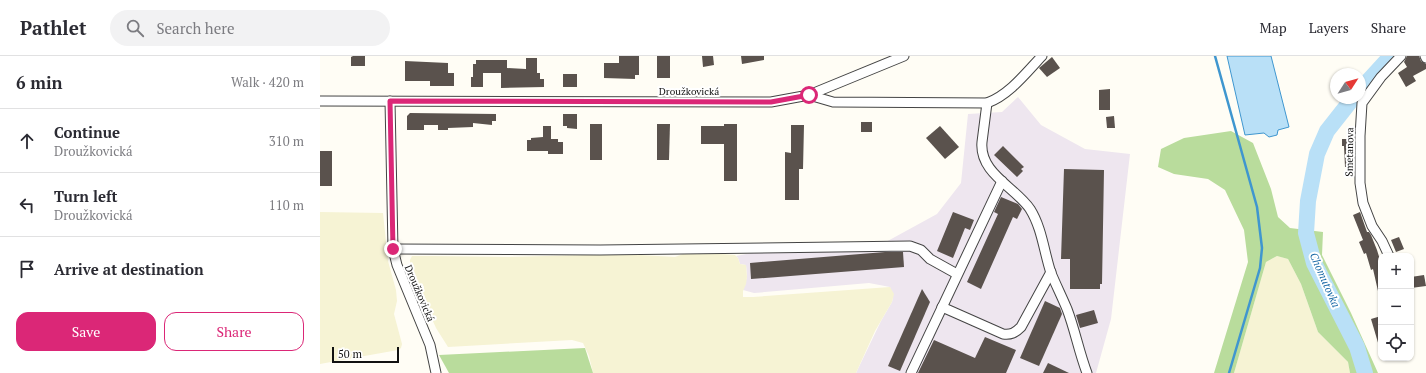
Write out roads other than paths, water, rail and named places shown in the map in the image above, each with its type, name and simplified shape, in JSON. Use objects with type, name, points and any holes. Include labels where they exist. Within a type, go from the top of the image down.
[{"type":"street","points":[[809,95],[904,56]]},
{"type":"street","points":[[1042,56],[998,100],[987,103],[981,148],[987,164],[1029,209],[1036,221],[1051,272],[1067,309],[1087,373]]},
{"type":"street","name":"Smetanova","points":[[1388,253],[1372,226],[1364,203],[1360,182],[1362,103],[1381,77],[1401,56]]},
{"type":"street","name":"Droužkovická","points":[[320,101],[771,102],[809,95],[833,102],[987,103]]},
{"type":"street","name":"Droužkovická","points":[[390,101],[393,249],[397,265],[430,345],[436,373]]},
{"type":"street","points":[[911,373],[1002,181]]},
{"type":"street","points":[[393,249],[600,250],[910,246],[921,250],[930,259],[957,274]]},
{"type":"street","points":[[942,307],[1003,334],[1010,335],[1016,333],[1021,327],[1051,272]]},
{"type":"water","points":[[1227,56],[1271,56],[1289,127],[1278,130],[1277,135],[1269,137],[1264,133],[1245,135]]},
{"type":"waterway","points":[[1215,56],[1257,207],[1262,248],[1260,268],[1229,373]]},
{"type":"waterway","name":"Chomutovka","points":[[1366,83],[1391,56]]},
{"type":"waterway","name":"Chomutovka","points":[[1348,104],[1327,131],[1317,154],[1308,201],[1306,233],[1314,263],[1357,347],[1365,373]]}]
